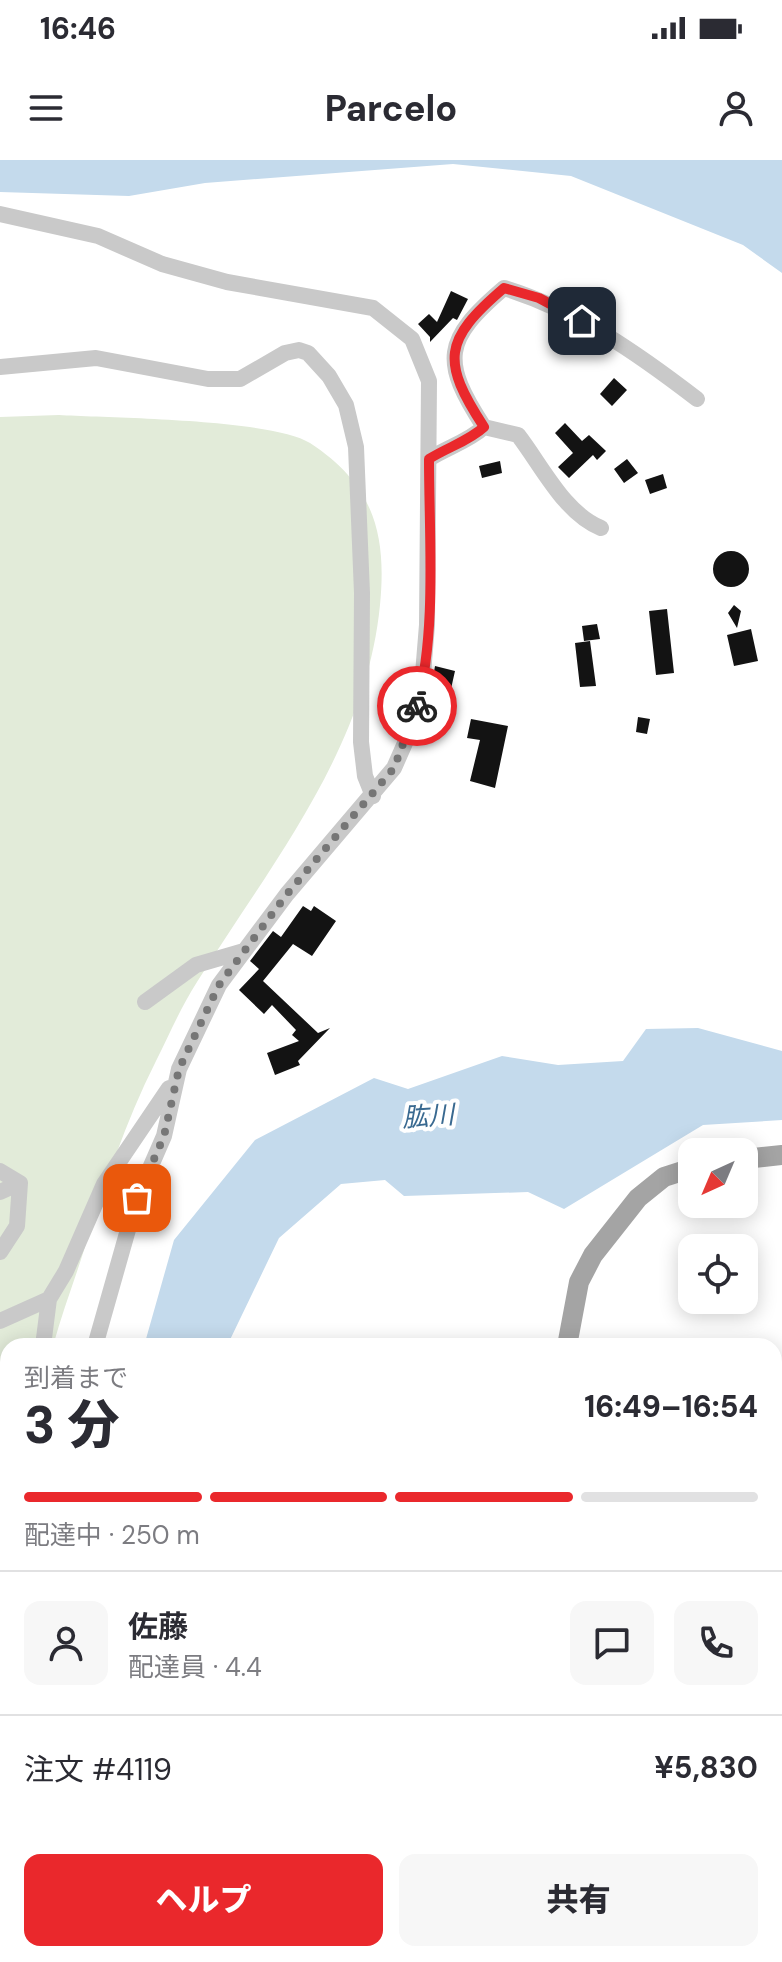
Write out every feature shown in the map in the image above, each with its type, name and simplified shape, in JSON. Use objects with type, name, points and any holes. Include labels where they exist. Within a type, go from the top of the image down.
[{"type":"main road","points":[[758,1158],[782,1155]]},
{"type":"main road","points":[[568,1338],[579,1282],[593,1255],[638,1198],[664,1177],[678,1172]]},
{"type":"street","points":[[0,214],[98,236],[162,264],[227,282],[373,308],[412,339],[429,381],[427,625],[422,686],[409,734],[394,768],[373,796],[287,894],[219,985],[155,1114],[104,1184],[66,1271],[49,1299],[44,1338]]},
{"type":"street","points":[[601,528],[588,523],[565,501],[518,435],[484,427],[460,390],[452,357],[463,330],[504,288],[539,298],[603,332],[697,399]]},
{"type":"street","points":[[0,367],[96,358],[208,379],[240,379],[285,353],[299,350],[308,353],[329,376],[346,405],[356,447],[362,593],[361,742],[365,776],[373,796]]},
{"type":"street","points":[[429,459],[458,441],[471,439],[484,427]]},
{"type":"street","points":[[145,1002],[196,965],[244,951]]},
{"type":"street","points":[[97,1338],[137,1198],[164,1136],[179,1069]]},
{"type":"street","points":[[0,1171],[20,1183]]},
{"type":"street","points":[[0,1192],[20,1183]]},
{"type":"street","points":[[0,1252],[17,1226],[20,1183]]},
{"type":"street","points":[[0,1321],[49,1299]]},
{"type":"green space","points":[[59,415],[151,419],[228,424],[290,435],[310,443],[331,459],[362,493],[378,533],[381,555],[380,605],[371,658],[356,708],[311,803],[175,1021],[125,1130],[55,1338],[0,1338],[0,417]]},
{"type":"water","points":[[0,160],[782,160],[782,273],[743,245],[571,176],[453,164],[205,183],[129,196],[0,192]]},
{"type":"water","name":"肱川","points":[[698,1028],[782,1051],[782,1120],[703,1125],[564,1209],[528,1192],[404,1196],[385,1180],[341,1184],[279,1238],[231,1338],[146,1338],[174,1240],[255,1140],[374,1078],[408,1089],[502,1056],[558,1065],[623,1061],[646,1029]]},
{"type":"building","points":[[451,291],[468,299],[457,320],[453,318],[430,342],[430,337],[418,324],[429,314],[437,322]]},
{"type":"building","points":[[614,378],[627,390],[612,406],[600,394]]},
{"type":"building","points":[[565,423],[582,441],[589,435],[606,451],[597,460],[593,455],[569,478],[558,467],[573,453],[555,433]]},
{"type":"building","points":[[627,459],[638,473],[624,483],[614,469]]},
{"type":"building","points":[[500,461],[502,473],[482,478],[479,466]]},
{"type":"building","points":[[663,474],[667,488],[650,494],[645,480]]},
{"type":"building","points":[[731,551],[743,557],[749,569],[743,581],[731,587],[719,581],[713,569],[719,557]]},
{"type":"building","points":[[734,605],[741,611],[737,628],[728,613]]},
{"type":"building","points":[[667,609],[674,673],[656,675],[649,611]]},
{"type":"building","points":[[597,624],[600,639],[584,641],[582,626]]},
{"type":"building","points":[[751,629],[758,661],[734,666],[727,635]]},
{"type":"building","points":[[590,641],[596,686],[580,687],[575,643]]},
{"type":"building","points":[[435,666],[455,671],[446,711],[428,707]]},
{"type":"building","points":[[638,717],[650,719],[647,734],[636,732]]},
{"type":"building","points":[[471,719],[508,726],[495,788],[470,781],[480,740],[467,738]]},
{"type":"building","points":[[303,906],[311,911],[314,906],[336,921],[312,956],[293,944],[263,981],[318,1033],[330,1028],[298,1061],[300,1065],[275,1075],[267,1053],[299,1041],[292,1035],[296,1030],[272,1005],[264,1014],[239,990],[259,969],[250,961],[273,931],[281,937]]},
{"type":"way so far","points":[[137,1198],[164,1136],[179,1069],[219,985],[287,894],[394,768],[417,706]]},
{"type":"route","points":[[417,706],[422,686],[427,625],[429,459],[458,441],[471,439],[484,427],[460,390],[452,357],[463,330],[483,306],[504,288],[539,298],[582,321]]}]
